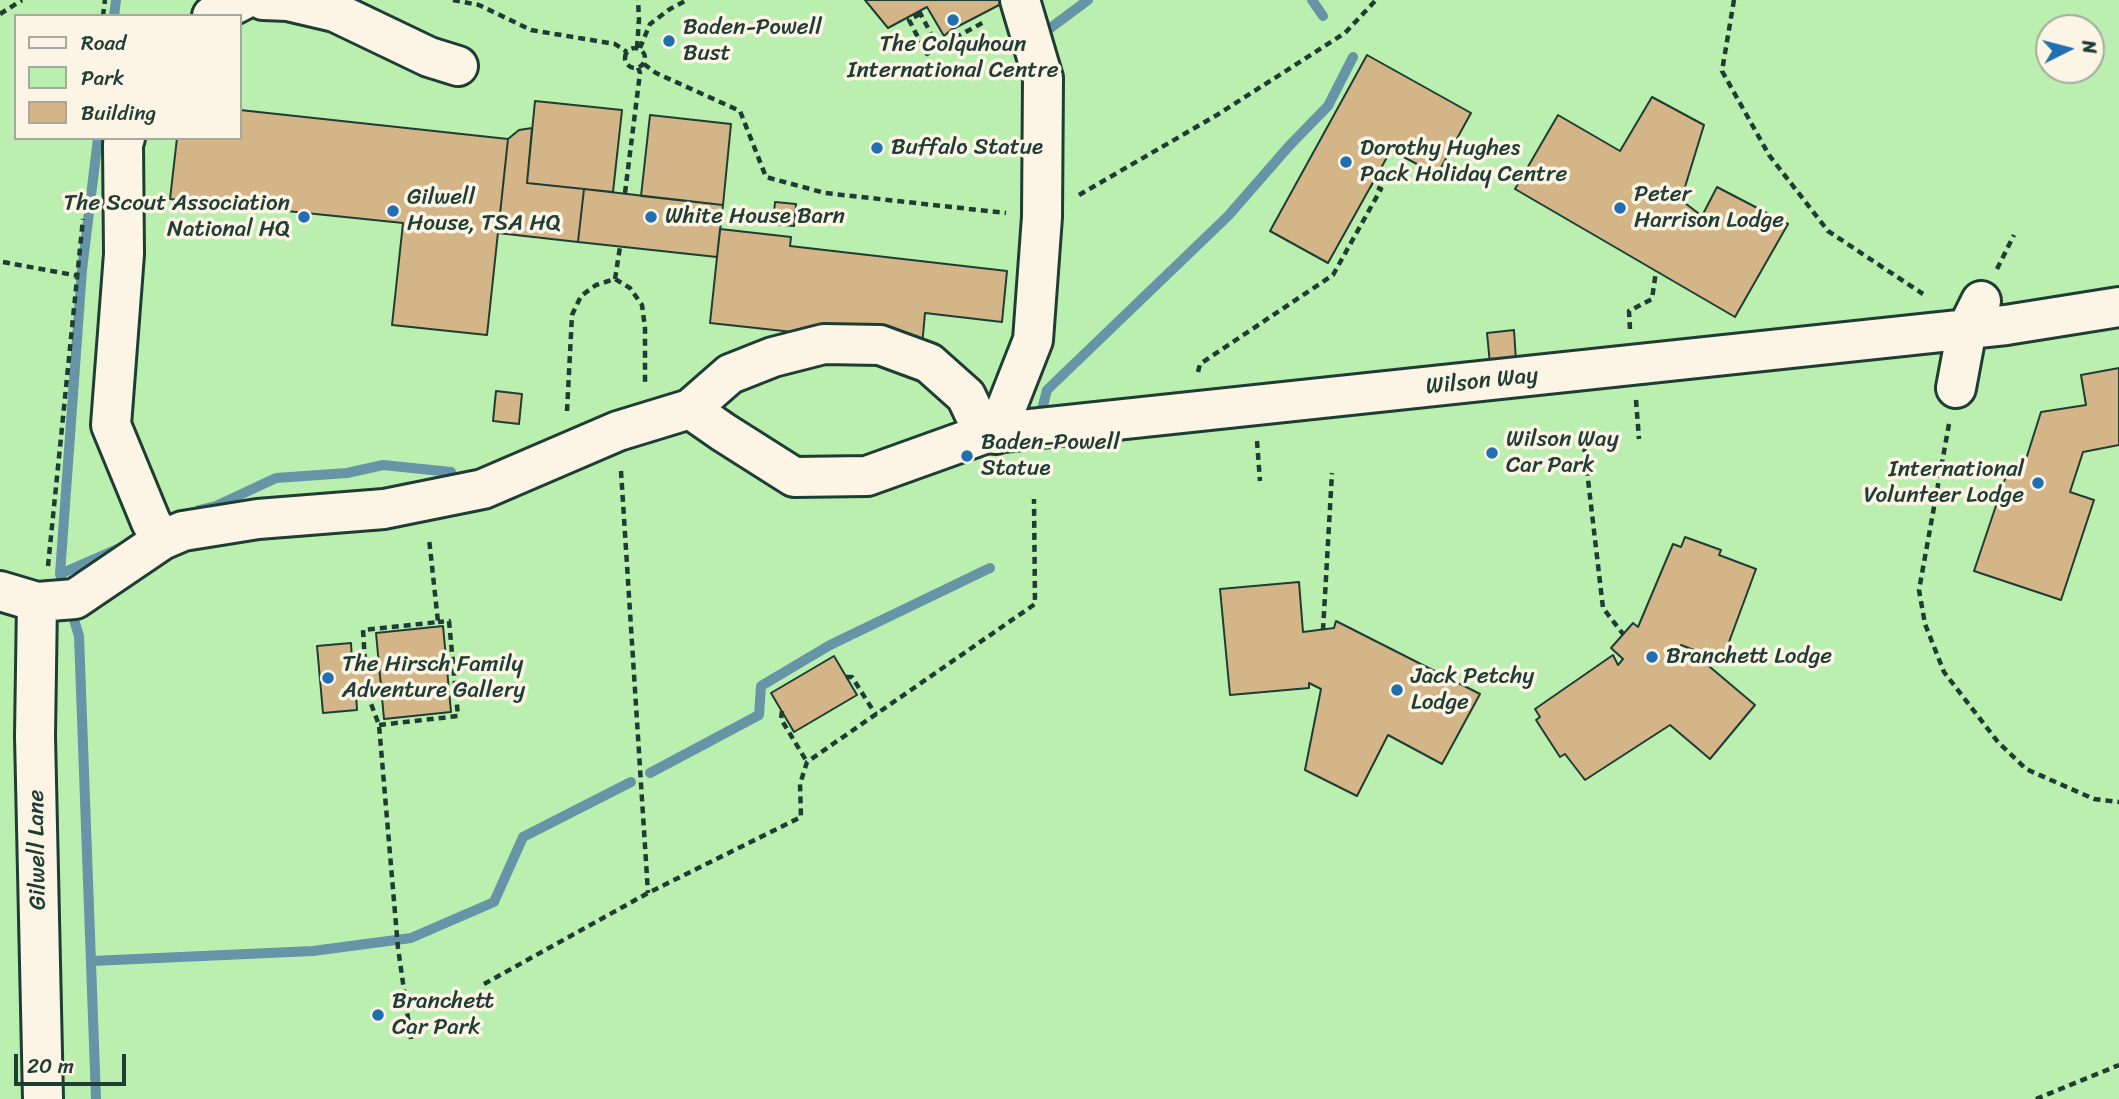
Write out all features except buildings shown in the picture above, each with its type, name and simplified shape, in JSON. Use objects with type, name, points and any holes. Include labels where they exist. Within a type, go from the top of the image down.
[{"type":"street","points":[[216,14],[243,0]]},
{"type":"street","points":[[263,0],[288,1],[335,12],[429,57],[458,66]]},
{"type":"street","points":[[990,434],[1033,340],[1042,217],[1043,78],[1020,0]]},
{"type":"street","points":[[124,140],[124,254],[111,425],[156,531]]},
{"type":"street","name":"Wilson Way","points":[[690,409],[794,477],[867,476],[990,434],[1633,366],[1974,315],[2119,307]]},
{"type":"street","points":[[1956,388],[1974,315]]},
{"type":"street","points":[[0,591],[37,602],[75,598],[156,531],[183,531],[257,519],[384,509],[484,489],[631,427],[690,409],[730,374],[773,358],[824,344],[880,345],[929,363],[966,396],[990,434]]},
{"type":"street","name":"Gilwell Lane","points":[[37,602],[35,750],[43,1099]]},
{"type":"path","points":[[0,14],[22,0]]},
{"type":"path","points":[[453,0],[479,5],[531,30],[615,44],[627,52]]},
{"type":"path","points":[[638,0],[638,48],[645,57],[644,64]]},
{"type":"path","points":[[670,9],[678,0]]},
{"type":"path","points":[[627,52],[638,48],[650,24],[687,0]]},
{"type":"path","points":[[938,47],[919,13],[909,20],[927,54],[1020,0]]},
{"type":"path","points":[[644,64],[656,73],[740,111],[766,177],[825,193],[1042,217],[1217,115],[1345,33],[1376,0]]},
{"type":"path","points":[[1734,0],[1723,71],[1769,155],[1828,231],[1941,305],[1974,315]]},
{"type":"path","points":[[951,30],[957,38]]},
{"type":"path","points":[[627,52],[627,62],[631,66],[644,64]]},
{"type":"path","points":[[625,193],[640,73],[638,67]]},
{"type":"path","points":[[1198,411],[1196,376],[1200,364],[1333,275],[1381,189],[1371,185]]},
{"type":"path","points":[[37,602],[46,589],[84,207]]},
{"type":"path","points":[[615,279],[620,247]]},
{"type":"path","points":[[3,262],[78,276]]},
{"type":"path","points":[[1633,366],[1629,311],[1653,299],[1656,271]]},
{"type":"path","points":[[565,454],[572,315],[582,296],[597,285],[615,279],[631,288],[642,305],[645,328],[631,427],[639,770],[648,893]]},
{"type":"path","points":[[1956,388],[1919,590],[1925,624],[1944,672],[1998,742],[2026,769],[2094,799],[2119,802]]},
{"type":"path","points":[[1584,445],[1603,608],[1623,634]]},
{"type":"path","points":[[1323,629],[1332,473]]},
{"type":"path","points":[[484,984],[648,893],[801,817],[800,784],[807,762],[1035,604],[1034,499]]},
{"type":"path","points":[[425,501],[438,622]]},
{"type":"path","points":[[365,661],[363,630],[449,621],[457,716],[379,725]]},
{"type":"path","points":[[846,677],[852,677],[876,715]]},
{"type":"path","points":[[367,693],[379,725],[398,948],[411,1039]]},
{"type":"path","points":[[782,711],[781,719],[807,762]]},
{"type":"path","points":[[2036,1099],[2119,1065]]},
{"type":"green space","points":[[0,0],[2119,0],[2119,1099],[0,1099]]},
{"type":"waterway","points":[[114,14],[116,0]]},
{"type":"waterway","points":[[1049,29],[1088,0]]},
{"type":"waterway","points":[[1312,0],[1323,16]]},
{"type":"waterway","points":[[1040,417],[1047,390],[1228,216],[1328,106],[1353,57]]},
{"type":"waterway","points":[[96,1099],[79,636],[60,574],[82,270],[98,140]]},
{"type":"waterway","points":[[199,510],[216,506],[276,478],[347,473],[383,465],[451,472]]},
{"type":"waterway","points":[[60,574],[122,547]]},
{"type":"waterway","points":[[650,773],[759,715],[761,686],[830,645],[990,568]]},
{"type":"waterway","points":[[92,961],[313,951],[411,938],[494,902],[523,837],[631,782]]},
{"type":"place","name":"The Colquhoun International Centre","points":[[953,20]]},
{"type":"place","name":"Baden-Powell Bust","points":[[669,41]]},
{"type":"place","name":"Buffalo Statue","points":[[877,148]]},
{"type":"place","name":"Dorothy Hughes Pack Holiday Centre","points":[[1346,162]]},
{"type":"place","name":"Peter Harrison Lodge","points":[[1620,208]]},
{"type":"place","name":"Gilwell House, TSA HQ","points":[[393,211]]},
{"type":"place","name":"The Scout Association National HQ","points":[[304,217]]},
{"type":"place","name":"White House Barn","points":[[651,217]]},
{"type":"place","name":"Wilson Way Car Park","points":[[1492,453]]},
{"type":"place","name":"Baden-Powell Statue","points":[[967,456]]},
{"type":"place","name":"International Volunteer Lodge","points":[[2038,483]]},
{"type":"place","name":"Branchett Lodge","points":[[1652,657]]},
{"type":"place","name":"The Hirsch Family Adventure Gallery","points":[[328,678]]},
{"type":"place","name":"Jack Petchy Lodge","points":[[1397,690]]},
{"type":"place","name":"Branchett Car Park","points":[[378,1015]]}]
